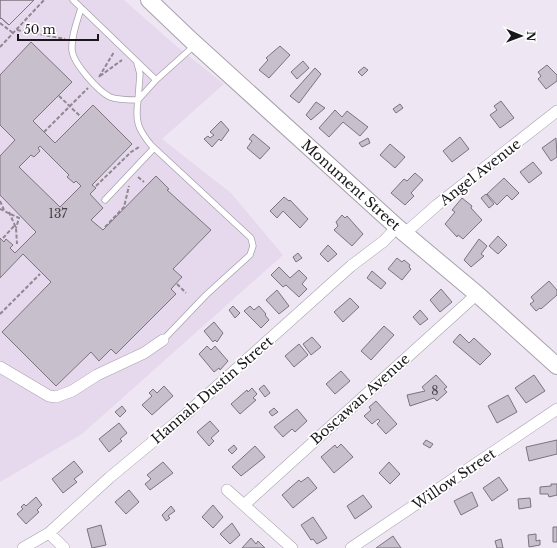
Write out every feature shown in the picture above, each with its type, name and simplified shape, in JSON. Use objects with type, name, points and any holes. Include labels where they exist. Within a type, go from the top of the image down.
[{"type":"main road","name":"Monument Street","points":[[149,0],[195,44],[400,230],[477,294],[557,366]]},
{"type":"street","name":"Angel Avenue","points":[[400,230],[437,205],[557,112]]},
{"type":"street","name":"Hannah Dustin Street","points":[[23,548],[49,533],[109,478],[191,410],[351,266],[400,230]]},
{"type":"street","name":"Boscawan Avenue","points":[[245,504],[477,294]]},
{"type":"street","points":[[0,367],[49,396],[56,397],[72,391],[97,375],[144,353],[163,340]]},
{"type":"street","name":"Willow Street","points":[[351,548],[557,409]]},
{"type":"street","points":[[227,490],[245,504],[292,548]]},
{"type":"street","points":[[49,533],[64,548]]},
{"type":"lane","points":[[73,0],[156,80]]},
{"type":"lane","points":[[81,8],[72,40],[72,52],[76,61],[83,72],[110,96],[138,100]]},
{"type":"lane","points":[[138,100],[156,80],[195,44]]},
{"type":"lane","points":[[137,63],[140,81],[136,113],[139,129],[154,148],[251,238],[253,246],[250,255],[206,295],[163,340]]},
{"type":"lane","points":[[105,200],[154,148]]},
{"type":"path","points":[[0,47],[44,0]]},
{"type":"path","points":[[0,22],[13,33]]},
{"type":"path","points":[[17,30],[66,39]]},
{"type":"path","points":[[114,52],[99,77],[122,60]]},
{"type":"path","points":[[44,132],[89,88]]},
{"type":"path","points":[[59,96],[80,116]]},
{"type":"path","points":[[96,186],[131,152],[139,147]]},
{"type":"path","points":[[105,227],[124,207],[129,185],[138,176],[144,182]]},
{"type":"path","points":[[0,201],[4,210]]},
{"type":"path","points":[[0,209],[19,218],[16,229]]},
{"type":"path","points":[[9,212],[15,225],[17,244]]},
{"type":"path","points":[[3,238],[15,225]]},
{"type":"path","points":[[0,314],[40,274]]},
{"type":"path","points":[[177,284],[186,293]]},
{"type":"shaded area","points":[[0,0],[124,0],[174,44],[224,84],[162,139],[231,193],[283,255],[82,434],[0,482]]},
{"type":"building","points":[[0,0],[34,0],[9,25],[1,18],[0,19]]},
{"type":"building","points":[[0,0],[34,0],[9,25],[1,18],[0,19]]},
{"type":"building","points":[[31,42],[72,82],[33,121],[55,143],[93,105],[132,144],[92,185],[96,188],[90,194],[103,208],[91,220],[103,230],[156,176],[169,189],[167,190],[211,230],[173,269],[182,277],[171,289],[176,294],[116,354],[111,349],[99,361],[91,352],[56,386],[2,332],[51,282],[23,254],[0,278],[0,238],[4,242],[6,239],[13,245],[10,248],[15,253],[36,232],[0,195],[0,156],[15,140],[0,125],[0,75]],"holes":[[[40,146],[69,175],[67,177],[74,183],[76,181],[81,186],[60,207],[19,167],[31,155],[34,157],[40,151],[38,148]]]},
{"type":"building","points":[[280,46],[290,55],[269,78],[259,70],[268,60],[266,58]]},
{"type":"building","points":[[303,61],[309,68],[297,79],[291,72]]},
{"type":"building","points":[[547,65],[557,75],[557,81],[546,89],[538,79],[541,76],[538,72]]},
{"type":"building","points":[[364,67],[368,70],[362,76],[358,72]]},
{"type":"building","points":[[315,68],[321,74],[299,103],[290,96]]},
{"type":"building","points":[[501,101],[514,118],[500,128],[490,115],[497,110],[494,106]]},
{"type":"building","points":[[316,102],[325,108],[311,120],[306,115]]},
{"type":"building","points":[[400,104],[403,108],[396,113],[393,109]]},
{"type":"building","points":[[335,110],[342,117],[347,111],[368,127],[360,136],[343,122],[329,137],[319,128]]},
{"type":"building","points":[[221,121],[229,130],[221,141],[219,139],[212,147],[204,139],[208,136],[210,138],[214,135],[210,132]]},
{"type":"building","points":[[253,134],[270,148],[260,159],[247,148],[252,141],[249,139]]},
{"type":"building","points":[[460,137],[469,149],[452,162],[443,151]]},
{"type":"building","points":[[368,138],[370,143],[362,147],[359,143]]},
{"type":"building","points":[[556,138],[557,157],[551,161],[542,148]]},
{"type":"building","points":[[390,144],[405,157],[395,168],[380,155]]},
{"type":"building","points":[[533,162],[542,173],[529,183],[520,172]]},
{"type":"building","points":[[415,173],[423,180],[411,193],[414,196],[405,205],[391,193],[404,179],[407,181]]},
{"type":"building","points":[[504,178],[519,193],[512,200],[507,195],[497,205],[487,194]]},
{"type":"building","points":[[486,194],[494,204],[489,208],[481,198]]},
{"type":"building","points":[[284,197],[289,201],[290,200],[308,219],[300,228],[283,211],[277,218],[270,211]]},
{"type":"building","points":[[462,198],[472,206],[471,208],[482,220],[463,239],[458,235],[457,237],[445,224],[455,212],[452,210]]},
{"type":"building","points":[[342,215],[345,218],[347,216],[363,234],[352,246],[334,230],[338,226],[336,222]]},
{"type":"building","points":[[498,236],[507,245],[498,254],[489,246]]},
{"type":"building","points":[[479,239],[487,246],[481,254],[484,256],[471,267],[464,260]]},
{"type":"building","points":[[328,245],[337,254],[328,262],[320,254]]},
{"type":"building","points":[[298,253],[302,258],[296,262],[293,257]]},
{"type":"building","points":[[397,258],[402,262],[404,260],[410,265],[409,267],[411,269],[402,280],[388,269]]},
{"type":"building","points":[[279,267],[290,278],[299,270],[307,278],[302,284],[307,289],[299,297],[286,285],[283,287],[271,275]]},
{"type":"building","points":[[372,271],[386,283],[381,289],[367,278]]},
{"type":"building","points":[[549,281],[557,290],[557,295],[541,309],[540,308],[536,311],[530,304],[534,301],[531,297]]},
{"type":"building","points":[[441,289],[452,302],[440,312],[430,300]]},
{"type":"building","points":[[277,290],[289,306],[279,314],[266,300]]},
{"type":"building","points":[[350,298],[359,307],[343,322],[334,312]]},
{"type":"building","points":[[233,306],[240,313],[235,318],[229,310]]},
{"type":"building","points":[[250,306],[254,310],[259,306],[269,320],[261,328],[244,311]]},
{"type":"building","points":[[420,310],[428,319],[420,325],[413,317]]},
{"type":"building","points":[[214,322],[223,333],[217,342],[215,340],[213,342],[204,331]]},
{"type":"building","points":[[384,326],[394,335],[371,360],[361,351]]},
{"type":"building","points":[[460,334],[469,343],[474,338],[491,354],[480,365],[453,342]]},
{"type":"building","points":[[312,337],[321,347],[311,355],[303,344]]},
{"type":"building","points":[[299,344],[308,355],[294,367],[285,356]]},
{"type":"building","points":[[207,346],[211,350],[215,346],[228,361],[220,370],[219,368],[214,372],[199,354]]},
{"type":"building","points":[[341,371],[350,381],[335,394],[326,384]]},
{"type":"building","points":[[436,375],[447,387],[444,389],[447,392],[437,401],[434,398],[410,406],[407,395],[425,391],[422,387]]},
{"type":"building","points":[[534,375],[545,391],[526,403],[515,388]]},
{"type":"building","points":[[264,385],[270,393],[265,397],[259,389]]},
{"type":"building","points":[[164,386],[173,396],[152,415],[142,405],[152,396],[149,393],[153,389],[157,393]]},
{"type":"building","points":[[252,388],[257,394],[253,398],[256,400],[240,414],[231,404],[247,390],[248,392]]},
{"type":"building","points":[[508,395],[517,412],[497,423],[488,406]]},
{"type":"building","points":[[376,401],[397,424],[386,434],[377,424],[380,421],[378,419],[372,424],[364,416],[371,410],[369,407]]},
{"type":"building","points":[[122,406],[126,411],[120,417],[115,412]]},
{"type":"building","points":[[274,408],[278,412],[272,416],[269,412]]},
{"type":"building","points":[[297,409],[307,421],[295,432],[292,429],[283,437],[274,427]]},
{"type":"building","points":[[210,421],[219,431],[211,438],[214,441],[209,446],[197,432]]},
{"type":"building","points":[[119,423],[127,433],[120,439],[122,441],[109,452],[99,439]]},
{"type":"building","points":[[426,440],[433,444],[430,448],[423,444]]},
{"type":"building","points":[[557,440],[557,454],[529,461],[526,447]]},
{"type":"building","points":[[341,444],[353,457],[334,473],[321,457],[335,445],[337,448]]},
{"type":"building","points":[[234,445],[237,449],[232,454],[228,450]]},
{"type":"building","points":[[255,446],[265,457],[241,476],[232,467]]},
{"type":"building","points":[[74,461],[83,472],[74,479],[77,482],[63,493],[52,479]]},
{"type":"building","points":[[163,462],[173,473],[150,490],[145,484],[151,479],[147,475]]},
{"type":"building","points":[[389,462],[400,474],[390,484],[379,473]]},
{"type":"building","points":[[308,477],[317,488],[293,508],[282,495],[299,480],[301,482]]},
{"type":"building","points":[[499,477],[508,490],[492,501],[483,488]]},
{"type":"building","points":[[551,484],[557,484],[557,495],[549,497],[548,494],[540,494],[540,487],[551,486]]},
{"type":"building","points":[[129,490],[139,502],[126,514],[115,502]]},
{"type":"building","points":[[472,492],[478,506],[461,515],[454,501]]},
{"type":"building","points":[[363,495],[372,507],[355,519],[347,506]]},
{"type":"building","points":[[36,497],[42,505],[37,510],[39,512],[26,524],[17,514],[23,509],[21,507],[24,504],[26,506]]},
{"type":"building","points":[[530,498],[531,507],[519,509],[518,499]]},
{"type":"building","points":[[213,505],[223,517],[213,528],[202,517]]},
{"type":"building","points":[[171,506],[175,511],[168,516],[170,518],[166,521],[162,515]]},
{"type":"building","points":[[313,517],[327,538],[317,544],[313,539],[311,540],[301,525]]},
{"type":"building","points":[[232,523],[240,535],[230,544],[220,534]]},
{"type":"building","points":[[101,525],[106,545],[92,548],[87,529]]},
{"type":"building","points":[[553,527],[557,527],[557,542],[553,542]]},
{"type":"building","points":[[536,534],[536,541],[540,540],[540,545],[529,547],[528,535]]},
{"type":"building","points":[[393,536],[401,548],[376,548]]},
{"type":"building","points":[[251,538],[256,544],[258,541],[265,548],[242,548]]},
{"type":"building","points":[[501,539],[503,548],[497,548],[495,541]]}]
